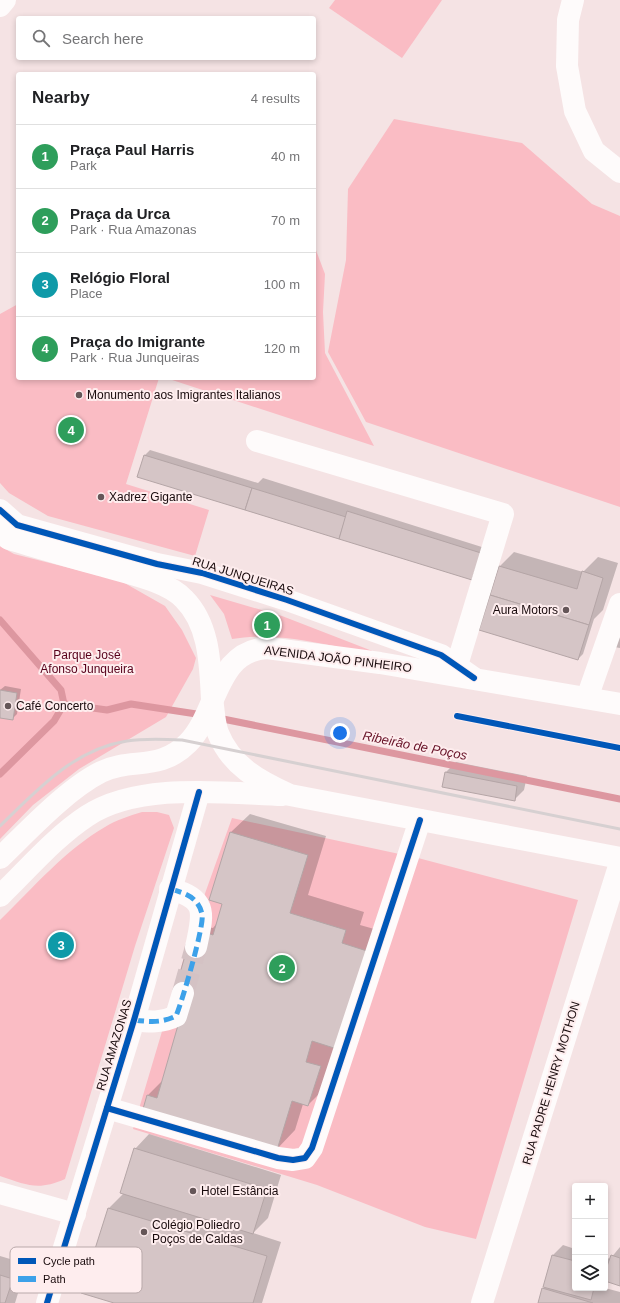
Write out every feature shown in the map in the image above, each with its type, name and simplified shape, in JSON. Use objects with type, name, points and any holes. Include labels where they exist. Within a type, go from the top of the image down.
[{"type":"street","points":[[0,6],[5,0]]},
{"type":"street","points":[[573,0],[568,20],[567,66],[575,111],[594,151],[620,172]]},
{"type":"street","points":[[257,441],[503,514],[457,665]]},
{"type":"street","name":"RUA JUNQUEIRAS","points":[[0,510],[17,525],[157,564],[202,573],[287,600],[441,655],[474,678]]},
{"type":"street","points":[[0,532],[9,539],[154,582],[184,598],[204,631],[217,674]]},
{"type":"street","points":[[587,698],[620,604]]},
{"type":"street","name":"AVENIDA JOÃO PINHEIRO","points":[[208,730],[217,674],[246,652],[255,648],[266,648],[380,663],[620,704]]},
{"type":"street","points":[[0,858],[53,808],[83,783],[102,772],[118,767],[153,763],[167,759],[208,730],[245,770],[267,785],[290,795]]},
{"type":"street","points":[[0,896],[62,836],[88,815],[123,799],[156,793],[199,792],[290,795],[620,858]]},
{"type":"street","name":"RUA AMAZONAS","points":[[65,1247],[134,1020],[170,889],[199,792]]},
{"type":"street","points":[[107,1108],[278,1158],[293,1160],[305,1158],[312,1148],[420,820]]},
{"type":"street","name":"RUA PADRE HENRY MOTHON","points":[[482,1303],[620,863]]},
{"type":"street","points":[[170,889],[184,893],[195,900],[202,914],[196,947]]},
{"type":"street","points":[[134,1020],[157,1022],[166,1021],[176,1016],[183,993]]},
{"type":"street","points":[[0,1193],[75,1214]]},
{"type":"street","name":"RUA AMAZONAS","points":[[47,1303],[50,1293]]},
{"type":"green space","points":[[335,0],[442,0],[402,58],[329,8]]},
{"type":"green space","points":[[394,119],[522,143],[592,204],[620,216],[620,507],[366,422],[328,352],[346,260],[348,189]]},
{"type":"green space","points":[[316,250],[325,274],[323,312],[325,353],[374,446],[172,380],[316,380]]},
{"type":"green space","points":[[16,305],[16,380],[158,380],[126,484],[209,510],[195,556],[48,516],[9,493],[0,483],[0,314]]},
{"type":"green space","name":"Parque José Afonso Junqueira","points":[[0,546],[14,554],[121,581],[165,606],[182,630],[196,658],[193,669],[166,717],[79,769],[33,805],[0,839]]},
{"type":"green space","points":[[210,595],[282,616],[393,659],[334,646],[292,639],[252,637],[232,639],[224,614]]},
{"type":"green space","points":[[142,812],[157,812],[169,815],[174,828],[135,946],[65,1179],[56,1183],[40,1186],[25,1184],[0,1176],[0,920],[50,870],[90,836],[123,818]]},
{"type":"green space","points":[[232,818],[418,858],[578,900],[476,1239],[425,1227],[317,1185],[133,1129],[193,927]]},
{"type":"building","points":[[144,455],[252,488],[245,510],[137,477]]},
{"type":"building","points":[[252,488],[346,517],[339,539],[245,510]]},
{"type":"building","points":[[347,511],[481,553],[472,580],[339,539]]},
{"type":"building","name":"Aura Motors","points":[[499,566],[577,589],[582,571],[603,578],[589,625],[490,595]]},
{"type":"building","points":[[490,595],[589,625],[578,660],[479,630]]},
{"type":"building","name":"Café Concerto","points":[[0,690],[17,693],[13,720],[0,718]]},
{"type":"building","points":[[445,772],[517,786],[515,801],[442,787]]},
{"type":"building","points":[[230,832],[308,855],[290,913],[346,930],[342,943],[367,951],[337,1049],[312,1041],[306,1062],[321,1066],[308,1106],[292,1101],[277,1150],[143,1109],[147,1095],[157,1098],[185,1001],[175,991],[188,945],[207,933],[213,935],[222,904],[209,900]]},
{"type":"building","name":"Hotel Estância","points":[[134,1148],[267,1189],[253,1234],[120,1193]]},
{"type":"building","name":"Colégio Poliedro Poços de Caldas","points":[[108,1208],[267,1256],[253,1303],[114,1303],[81,1293],[142,1293],[142,1247],[96,1247]]},
{"type":"building","points":[[552,1255],[572,1260],[572,1291],[593,1291],[591,1300],[543,1287]]},
{"type":"building","points":[[611,1255],[620,1258],[620,1286],[608,1282],[608,1264]]},
{"type":"building","points":[[0,1275],[10,1278],[10,1288],[5,1303],[0,1303]]},
{"type":"building","points":[[542,1288],[593,1303],[538,1303]]},
{"type":"waterway","points":[[0,620],[61,690],[64,704]]},
{"type":"waterway","name":"Ribeirão de Poços","points":[[64,704],[107,710],[131,704],[203,715]]},
{"type":"waterway","points":[[0,774],[54,721],[64,704]]},
{"type":"waterway","name":"Ribeirão de Poços","points":[[218,718],[620,799]]},
{"type":"tunnel","points":[[183,993],[196,947]]},
{"type":"railway","points":[[0,826],[42,785],[73,762],[108,745],[134,740],[154,739],[182,740],[620,829]]},
{"type":"marked path","points":[[134,1020],[156,1021],[166,1020],[176,1016],[192,964],[200,932],[202,914],[200,908],[194,900],[186,894],[170,889]]},
{"type":"cycle path","points":[[0,510],[17,525],[157,564],[202,573],[287,600],[441,655],[474,678]]},
{"type":"cycle path","points":[[457,716],[620,748]]},
{"type":"cycle path","points":[[64,1247],[134,1020],[199,792]]},
{"type":"cycle path","points":[[107,1108],[278,1158],[293,1160],[305,1158],[312,1148],[420,820]]},
{"type":"cycle path","points":[[47,1303],[50,1293]]},
{"type":"place","name":"Monumento aos Imigrantes Italianos","points":[[79,395]]},
{"type":"place","name":"Praça do Imigrante","points":[[71,430]]},
{"type":"place","name":"Xadrez Gigante","points":[[101,497]]},
{"type":"place","name":"Aura Motors","points":[[566,610]]},
{"type":"place","name":"Praça Paul Harris","points":[[267,625]]},
{"type":"place","name":"Café Concerto","points":[[8,706]]},
{"type":"place","name":"Relógio Floral","points":[[61,945]]},
{"type":"place","name":"Praça da Urca","points":[[282,968]]},
{"type":"place","name":"Hotel Estância","points":[[193,1191]]},
{"type":"place","name":"Colégio Poliedro Poços de Caldas","points":[[144,1232]]}]
